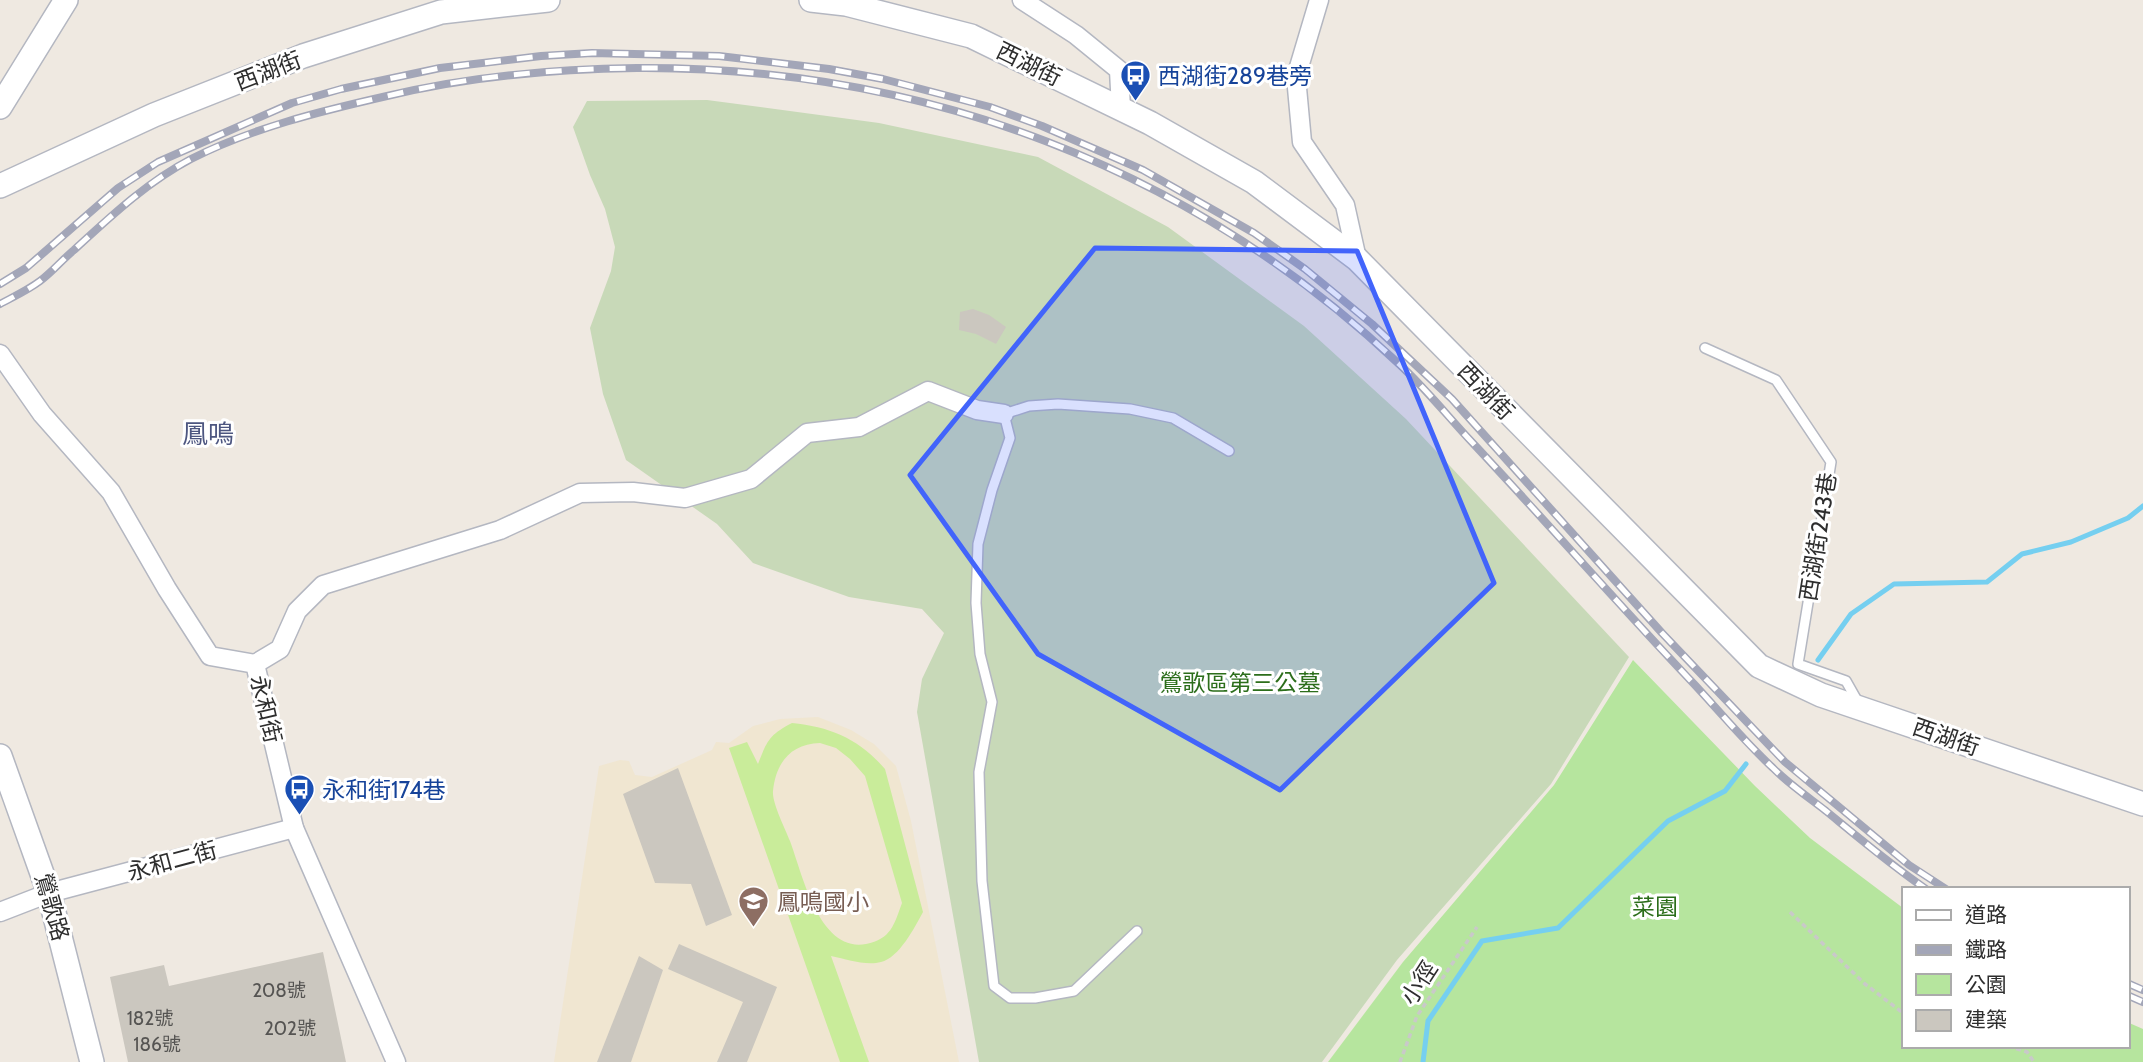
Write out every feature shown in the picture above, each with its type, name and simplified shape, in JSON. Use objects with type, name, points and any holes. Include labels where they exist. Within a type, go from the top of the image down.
[{"type":"street","points":[[0,107],[66,0]]},
{"type":"street","name":"西湖街","points":[[0,186],[154,115],[303,56],[441,12],[548,0]]},
{"type":"street","name":"西湖街","points":[[811,0],[846,4],[971,36],[1150,123],[1254,183],[1357,259],[1759,666],[1821,695],[2143,804]]},
{"type":"street","points":[[1021,0],[1076,35],[1119,70],[1121,109]]},
{"type":"street","points":[[1320,0],[1296,77],[1302,142],[1345,205],[1357,259]]},
{"type":"street","name":"永和街","points":[[0,354],[42,414],[111,492],[167,589],[210,656],[255,664],[294,828],[396,1062]]},
{"type":"street","points":[[255,664],[280,649],[297,611],[323,585],[500,530],[580,493],[633,492],[685,498],[751,480],[807,433],[859,427],[928,391],[977,410],[1004,414]]},
{"type":"street","name":"鶯歌路","points":[[0,756],[49,892],[92,1062]]},
{"type":"street","name":"永和二街","points":[[0,912],[49,892],[294,828]]},
{"type":"lane","name":"西湖街243巷","points":[[1705,348],[1776,380],[1831,462],[1798,664],[1846,681],[1861,708]]},
{"type":"lane","points":[[1137,931],[1074,991],[1035,998],[1010,998],[994,986],[982,881],[978,772],[992,702],[980,654],[976,603],[978,544],[992,490],[1010,438],[1004,414],[1029,406],[1058,404],[1130,409],[1173,418],[1229,451]]},
{"type":"path","points":[[1790,912],[1865,984],[1902,1012]]},
{"type":"path","name":"小徑","points":[[1400,1062],[1417,1016],[1476,927]]},
{"type":"path","points":[[2014,1048],[2027,1052],[2034,1062]]},
{"type":"highlighted area","points":[[1095,248],[1357,251],[1494,583],[1280,790],[1038,654],[910,475]]},
{"type":"shaded area","name":"鳳鳴國小","points":[[818,717],[851,730],[874,744],[896,766],[911,821],[959,1062],[554,1062],[599,766],[620,760],[629,761],[635,775],[652,777],[712,750],[716,742],[729,743],[753,726],[780,719]]},
{"type":"green space","name":"鶯歌區第三公墓","points":[[707,100],[879,123],[1038,157],[1168,227],[1304,326],[1406,419],[1629,657],[1551,784],[1397,960],[1322,1062],[979,1062],[917,712],[922,679],[944,633],[922,609],[849,597],[753,563],[717,524],[626,460],[603,394],[590,328],[611,271],[615,247],[605,209],[573,127],[587,101]]},
{"type":"green space","name":"菜園","points":[[1633,660],[1755,786],[1810,838],[1902,907],[1902,1048],[2129,1048],[2129,1023],[2143,1029],[2143,1062],[1328,1062],[1403,962],[1554,785]]},
{"type":"green space","points":[[792,723],[832,731],[843,736],[865,750],[885,769],[923,912],[906,941],[888,959],[869,963],[831,956],[869,1062],[840,1062],[729,748],[747,742],[758,764],[770,739]],"holes":[[[820,743],[836,748],[865,776],[902,903],[894,924],[886,935],[866,944],[850,943],[836,936],[824,924],[807,890],[773,796],[778,771],[793,751]]]},
{"type":"building","points":[[973,309],[989,315],[1006,327],[996,344],[976,334],[959,330],[960,312]]},
{"type":"building","points":[[678,768],[732,915],[706,926],[691,884],[655,883],[623,794]]},
{"type":"building","points":[[679,944],[777,987],[747,1062],[717,1062],[743,1002],[668,969]]},
{"type":"building","points":[[323,952],[346,1062],[128,1062],[110,977],[164,965],[169,986]]},
{"type":"building","points":[[639,956],[663,970],[631,1062],[597,1062]]},
{"type":"waterway","points":[[1818,660],[1851,614],[1894,584],[1987,582],[2022,554],[2071,542],[2128,518],[2143,506]]},
{"type":"waterway","points":[[1423,1062],[1428,1021],[1482,941],[1558,928],[1668,821],[1725,791],[1746,764]]},
{"type":"railway","points":[[0,284],[26,268],[118,188],[158,162],[292,103],[341,89],[440,68],[592,53],[719,56],[829,69],[883,79],[990,107],[1042,126],[1143,170],[1254,233],[1305,269],[1372,324],[1452,399],[1662,633],[1785,762],[1909,865],[1943,887]]},
{"type":"railway","points":[[0,304],[40,281],[130,201],[159,178],[191,159],[238,138],[287,122],[418,89],[512,75],[637,68],[743,72],[847,86],[949,109],[1047,142],[1142,184],[1232,235],[1318,295],[1417,382],[1779,774],[1923,887]]},
{"type":"railway","points":[[2129,984],[2143,990]]},
{"type":"railway","points":[[2129,996],[2143,1002]]},
{"type":"place","name":"西湖街289巷旁","points":[[1135,103]]},
{"type":"place","name":"永和街174巷","points":[[299,817]]},
{"type":"place","name":"鳳鳴國小","points":[[754,929]]},
{"type":"district","name":"鳳鳴","points":[[208,434]]}]
